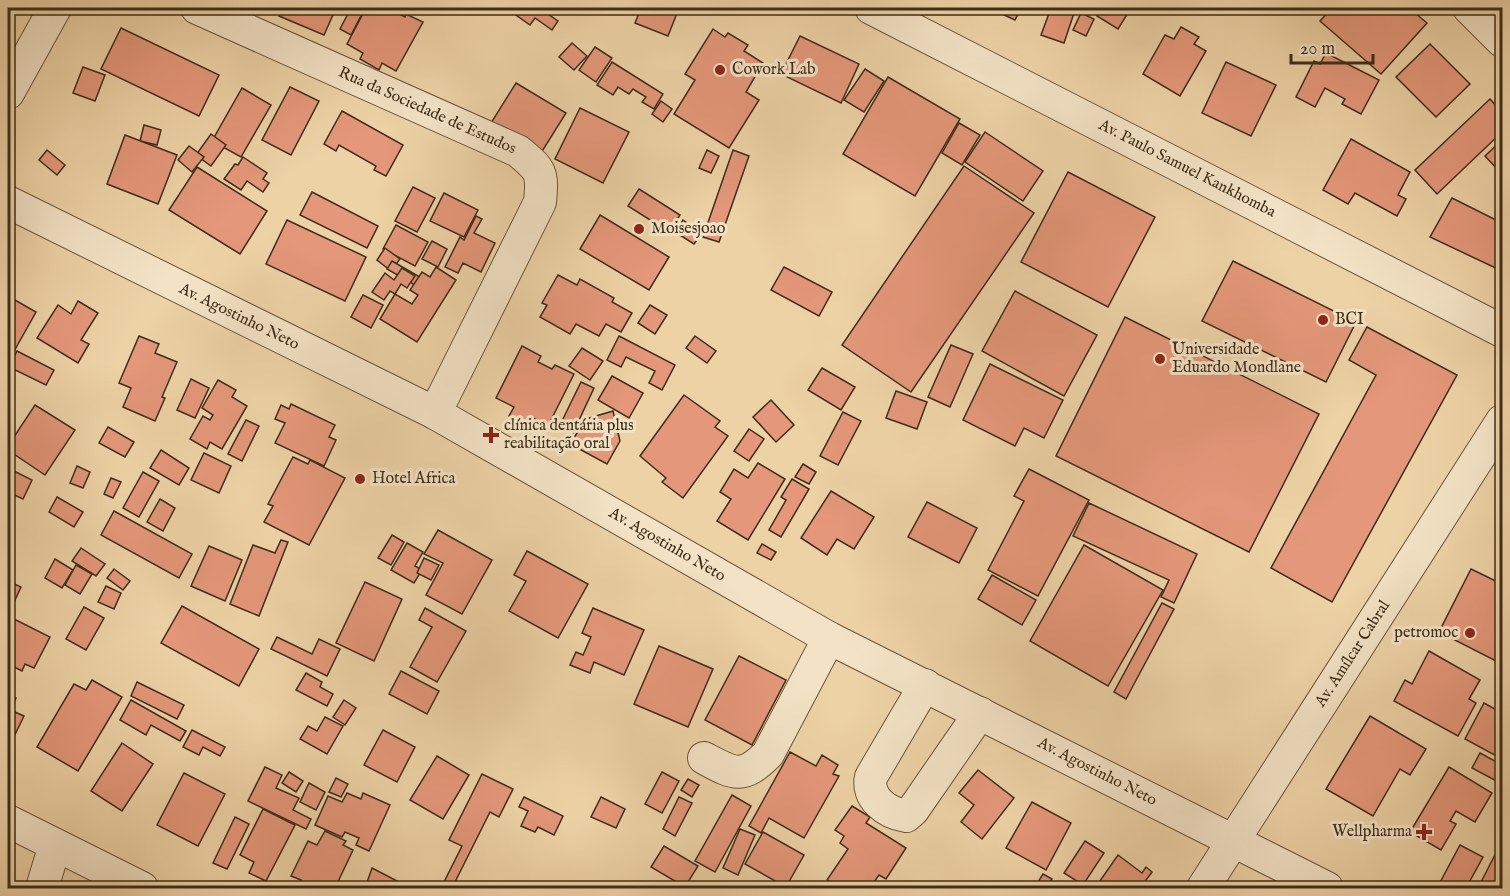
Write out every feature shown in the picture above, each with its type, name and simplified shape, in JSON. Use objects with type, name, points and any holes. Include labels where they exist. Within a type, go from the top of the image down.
[{"type":"street","points":[[8,93],[56,8]]},
{"type":"street","name":"Rua da Sociedade de Estudos","points":[[197,8],[518,151],[536,166],[542,180],[540,202],[435,414]]},
{"type":"street","name":"Av. Paulo Samuel Kankhomba","points":[[871,8],[1503,331]]},
{"type":"street","points":[[1469,8],[1503,41]]},
{"type":"street","name":"Av. Agostinho Neto","points":[[8,202],[435,414],[830,638],[1327,888]]},
{"type":"street","name":"Av. Amílcar Cabral","points":[[1203,888],[1503,421]]},
{"type":"street","points":[[704,758],[731,772],[746,771],[757,766],[768,754],[830,638]]},
{"type":"street","points":[[925,685],[871,777],[869,785],[871,795],[893,814],[906,816],[913,810],[980,713]]},
{"type":"street","points":[[8,821],[142,888]]},
{"type":"street","points":[[42,888],[55,845]]},
{"type":"building","points":[[283,8],[336,8],[324,35],[279,16]]},
{"type":"building","points":[[351,8],[365,8],[351,35],[340,29]]},
{"type":"building","points":[[366,8],[388,8],[405,17],[406,14],[423,22],[396,71],[382,63],[379,70],[360,59],[363,53],[347,44]]},
{"type":"building","points":[[522,8],[548,8],[545,12],[558,21],[552,30],[535,18],[530,25],[516,15]]},
{"type":"building","points":[[641,8],[679,8],[668,36],[635,23]]},
{"type":"building","points":[[989,8],[1021,8],[1015,20]]},
{"type":"building","points":[[1051,8],[1075,10],[1064,43],[1041,35]]},
{"type":"building","points":[[1102,8],[1120,8],[1128,13],[1118,29],[1097,16]]},
{"type":"building","points":[[1332,8],[1409,8],[1427,23],[1381,74],[1320,21]]},
{"type":"building","points":[[1081,13],[1094,19],[1086,36],[1073,30]]},
{"type":"building","points":[[1181,27],[1199,37],[1194,44],[1206,51],[1180,96],[1143,74],[1165,35],[1174,39]]},
{"type":"building","points":[[121,28],[219,75],[199,116],[101,69]]},
{"type":"building","points":[[713,29],[725,37],[728,33],[748,45],[744,51],[763,63],[746,92],[759,100],[729,148],[674,114],[695,80],[685,74]]},
{"type":"building","points":[[800,36],[859,64],[841,103],[781,74]]},
{"type":"building","points":[[572,43],[587,56],[574,70],[559,57]]},
{"type":"building","points":[[1430,44],[1470,84],[1436,117],[1396,77]]},
{"type":"building","points":[[595,47],[612,58],[596,82],[579,70]]},
{"type":"building","points":[[1326,53],[1379,80],[1361,114],[1342,104],[1345,99],[1325,88],[1315,107],[1296,97],[1314,61],[1320,64]]},
{"type":"building","points":[[612,62],[663,94],[654,109],[642,102],[646,97],[633,89],[629,94],[618,87],[613,95],[597,85]]},
{"type":"building","points":[[1226,62],[1276,85],[1251,136],[1202,113]]},
{"type":"building","points":[[83,67],[105,75],[95,101],[73,93]]},
{"type":"building","points":[[865,69],[884,81],[864,112],[844,100]]},
{"type":"building","points":[[888,77],[960,119],[915,196],[843,154]]},
{"type":"building","points":[[516,83],[566,113],[541,153],[491,123]]},
{"type":"building","points":[[290,87],[319,101],[291,155],[262,140]]},
{"type":"building","points":[[242,88],[271,105],[241,157],[212,141]]},
{"type":"building","points":[[1490,99],[1502,112],[1502,132],[1437,194],[1415,170]]},
{"type":"building","points":[[661,101],[672,109],[663,122],[652,114]]},
{"type":"building","points":[[580,108],[629,132],[603,183],[555,159]]},
{"type":"building","points":[[342,111],[403,145],[386,176],[374,170],[376,166],[339,145],[336,151],[324,144]]},
{"type":"building","points":[[959,123],[980,135],[962,165],[942,153]]},
{"type":"building","points":[[144,125],[161,130],[157,145],[140,141]]},
{"type":"building","points":[[985,132],[1043,171],[1023,201],[965,162]]},
{"type":"building","points":[[211,134],[226,145],[211,166],[196,155]]},
{"type":"building","points":[[125,135],[177,155],[158,204],[107,184]]},
{"type":"building","points":[[1351,139],[1410,172],[1398,195],[1406,199],[1397,216],[1355,193],[1348,204],[1323,190]]},
{"type":"building","points":[[1502,140],[1502,174],[1485,156]]},
{"type":"building","points":[[189,146],[204,157],[192,172],[178,160]]},
{"type":"building","points":[[47,150],[65,165],[57,175],[39,160]]},
{"type":"building","points":[[707,150],[719,156],[711,173],[699,168]]},
{"type":"building","points":[[733,150],[749,156],[719,242],[703,237]]},
{"type":"building","points":[[243,157],[267,173],[263,179],[269,183],[263,192],[247,181],[241,190],[224,179]]},
{"type":"building","points":[[964,166],[1034,213],[911,392],[842,345]]},
{"type":"building","points":[[197,167],[267,211],[240,254],[169,210]]},
{"type":"building","points":[[1068,172],[1155,217],[1108,307],[1021,262]]},
{"type":"building","points":[[413,187],[435,198],[417,232],[395,221]]},
{"type":"building","points":[[639,189],[680,215],[669,232],[628,206]]},
{"type":"building","points":[[312,192],[378,226],[367,248],[300,215]]},
{"type":"building","points":[[444,193],[478,210],[464,237],[430,221]]},
{"type":"building","points":[[1452,198],[1502,223],[1502,271],[1430,237]]},
{"type":"building","points":[[600,215],[669,257],[649,290],[580,249]]},
{"type":"building","points":[[476,216],[482,219],[474,233],[495,243],[481,272],[463,263],[458,273],[445,267],[460,237],[464,240]]},
{"type":"building","points":[[287,220],[366,257],[345,301],[266,264]]},
{"type":"building","points":[[683,220],[702,233],[694,244],[675,232]]},
{"type":"building","points":[[396,225],[428,242],[415,266],[383,249]]},
{"type":"building","points":[[432,241],[447,249],[438,267],[422,259]]},
{"type":"building","points":[[385,248],[400,259],[391,271],[377,260]]},
{"type":"building","points":[[392,261],[425,280],[420,288],[387,269]]},
{"type":"building","points":[[1233,261],[1356,322],[1326,382],[1202,321]]},
{"type":"building","points":[[436,267],[456,280],[417,342],[380,319],[395,294],[412,304],[418,295],[410,290],[422,272],[430,277]]},
{"type":"building","points":[[784,267],[832,292],[819,316],[771,290]]},
{"type":"building","points":[[402,268],[415,276],[407,288],[401,284],[395,294],[390,291],[384,300],[372,292],[385,273],[394,280]]},
{"type":"building","points":[[558,275],[577,285],[580,279],[614,298],[612,302],[632,313],[621,332],[606,324],[599,336],[576,324],[570,334],[540,317],[547,305],[542,303]]},
{"type":"building","points":[[1015,291],[1097,335],[1064,396],[982,351]]},
{"type":"building","points":[[363,295],[383,305],[371,328],[351,317]]},
{"type":"building","points":[[8,296],[36,312],[8,362]]},
{"type":"building","points":[[78,301],[98,313],[81,340],[89,344],[78,363],[37,338],[58,305],[71,314]]},
{"type":"building","points":[[650,305],[667,315],[655,334],[638,323]]},
{"type":"building","points":[[1125,317],[1319,414],[1249,552],[1056,456]]},
{"type":"building","points":[[1367,327],[1457,375],[1332,602],[1271,568],[1376,375],[1349,360]]},
{"type":"building","points":[[139,336],[159,344],[155,353],[177,362],[162,397],[165,398],[155,421],[123,407],[131,388],[119,383]]},
{"type":"building","points":[[619,336],[675,365],[662,390],[649,383],[655,371],[626,357],[621,367],[607,360]]},
{"type":"building","points":[[695,336],[716,351],[707,363],[686,348]]},
{"type":"building","points":[[951,345],[973,354],[950,407],[928,397]]},
{"type":"building","points":[[522,346],[541,356],[538,362],[552,369],[555,365],[574,374],[548,426],[533,418],[528,426],[509,416],[514,407],[496,398]]},
{"type":"building","points":[[582,348],[603,361],[590,380],[569,366]]},
{"type":"building","points":[[17,351],[54,370],[46,385],[9,367]]},
{"type":"building","points":[[990,364],[1063,400],[1044,438],[1024,428],[1015,446],[963,420]]},
{"type":"building","points":[[822,368],[855,387],[841,410],[808,390]]},
{"type":"building","points":[[612,376],[643,393],[629,418],[598,400]]},
{"type":"building","points":[[191,379],[209,388],[195,418],[177,410]]},
{"type":"building","points":[[218,380],[236,390],[232,397],[247,406],[222,449],[210,442],[207,449],[190,439],[203,416],[210,420],[213,415],[202,408]]},
{"type":"building","points":[[581,382],[594,388],[573,433],[559,427]]},
{"type":"building","points":[[896,391],[927,402],[917,429],[886,418]]},
{"type":"building","points":[[684,395],[720,421],[715,427],[728,436],[683,498],[662,482],[666,478],[640,456]]},
{"type":"building","points":[[771,400],[794,425],[776,442],[753,417]]},
{"type":"building","points":[[291,404],[335,425],[329,437],[336,440],[324,466],[275,443],[285,423],[275,419],[281,405],[289,409]]},
{"type":"building","points":[[35,405],[75,430],[45,475],[8,450],[8,446]]},
{"type":"building","points":[[613,411],[620,441],[607,464],[570,444],[586,419]]},
{"type":"building","points":[[843,412],[861,421],[838,465],[820,456]]},
{"type":"building","points":[[246,420],[259,426],[242,461],[228,454]]},
{"type":"building","points":[[108,427],[134,442],[125,457],[99,443]]},
{"type":"building","points":[[749,429],[764,439],[749,461],[734,451]]},
{"type":"building","points":[[161,450],[189,468],[179,485],[150,468]]},
{"type":"building","points":[[204,453],[231,466],[219,493],[191,480]]},
{"type":"building","points":[[293,457],[308,464],[310,460],[345,478],[309,545],[264,522],[273,506],[268,504]]},
{"type":"building","points":[[758,463],[785,479],[748,540],[717,521],[731,499],[720,492],[734,469],[748,478]]},
{"type":"building","points":[[803,464],[816,472],[809,484],[795,477]]},
{"type":"building","points":[[77,466],[90,472],[83,488],[70,483]]},
{"type":"building","points":[[8,468],[32,480],[23,499],[8,492]]},
{"type":"building","points":[[1029,469],[1089,500],[1038,596],[988,570],[1024,501],[1014,496]]},
{"type":"building","points":[[143,472],[159,481],[139,517],[123,508]]},
{"type":"building","points":[[111,478],[121,482],[113,498],[104,494]]},
{"type":"building","points":[[792,479],[809,489],[781,537],[769,530],[786,500],[781,497]]},
{"type":"building","points":[[831,491],[874,517],[854,549],[837,539],[827,555],[801,538]]},
{"type":"building","points":[[57,497],[83,512],[74,527],[49,512]]},
{"type":"building","points":[[160,499],[175,508],[163,531],[147,522]]},
{"type":"building","points":[[927,502],[977,528],[959,563],[908,537]]},
{"type":"building","points":[[1089,503],[1197,554],[1174,603],[1161,597],[1169,580],[1073,536]]},
{"type":"building","points":[[114,511],[192,554],[179,578],[101,535]]},
{"type":"building","points":[[438,530],[492,560],[462,614],[426,595],[443,563],[424,554]]},
{"type":"building","points":[[392,535],[404,542],[391,565],[378,558]]},
{"type":"building","points":[[281,540],[288,542],[259,616],[230,604],[253,545],[275,553]]},
{"type":"building","points":[[407,543],[423,552],[415,566],[422,570],[414,583],[391,570]]},
{"type":"building","points":[[762,544],[776,552],[771,560],[757,553]]},
{"type":"building","points":[[1084,545],[1163,590],[1108,686],[1030,641]]},
{"type":"building","points":[[209,546],[242,560],[225,601],[191,586]]},
{"type":"building","points":[[81,548],[105,564],[96,576],[72,561]]},
{"type":"building","points":[[527,551],[588,584],[558,638],[509,611],[526,581],[514,575]]},
{"type":"building","points":[[424,558],[439,565],[431,580],[417,573]]},
{"type":"building","points":[[55,559],[73,570],[62,588],[45,578]]},
{"type":"building","points":[[76,565],[92,574],[80,594],[65,585]]},
{"type":"building","points":[[114,569],[130,581],[123,590],[107,578]]},
{"type":"building","points":[[1471,569],[1502,584],[1502,649],[1496,661],[1439,632]]},
{"type":"building","points":[[992,575],[1036,600],[1022,625],[978,599]]},
{"type":"building","points":[[8,581],[21,587],[8,615]]},
{"type":"building","points":[[365,582],[402,599],[374,661],[336,643]]},
{"type":"building","points":[[106,586],[121,593],[114,609],[98,602]]},
{"type":"building","points":[[1162,603],[1174,609],[1126,699],[1114,692]]},
{"type":"building","points":[[182,606],[259,649],[239,686],[161,643]]},
{"type":"building","points":[[84,607],[104,618],[86,650],[66,639]]},
{"type":"building","points":[[425,608],[466,631],[437,682],[410,667],[432,627],[419,620]]},
{"type":"building","points":[[593,608],[644,630],[624,675],[594,662],[590,673],[570,665],[576,652],[583,655],[591,637],[582,633]]},
{"type":"building","points":[[8,616],[50,637],[34,668],[25,664],[22,671],[8,664]]},
{"type":"building","points":[[277,637],[312,654],[319,639],[340,649],[327,676],[271,649]]},
{"type":"building","points":[[659,646],[713,669],[688,727],[634,704]]},
{"type":"building","points":[[1429,651],[1480,680],[1469,699],[1476,703],[1458,736],[1394,701],[1405,680],[1412,684]]},
{"type":"building","points":[[739,656],[786,680],[752,745],[705,720]]},
{"type":"building","points":[[401,671],[439,691],[427,714],[389,694]]},
{"type":"building","points":[[306,673],[322,682],[320,687],[333,694],[327,706],[296,690]]},
{"type":"building","points":[[92,680],[122,697],[78,771],[37,747],[74,684],[86,690]]},
{"type":"building","points":[[137,682],[184,705],[177,719],[131,696]]},
{"type":"building","points":[[8,694],[16,698],[10,710],[24,716],[8,749]]},
{"type":"building","points":[[131,700],[186,731],[180,741],[151,725],[146,735],[120,720]]},
{"type":"building","points":[[344,700],[356,708],[345,725],[333,717]]},
{"type":"building","points":[[1484,703],[1502,713],[1502,759],[1465,739]]},
{"type":"building","points":[[1370,716],[1426,749],[1410,775],[1400,769],[1373,816],[1326,789]]},
{"type":"building","points":[[325,717],[343,726],[327,754],[300,739],[308,726],[317,731]]},
{"type":"building","points":[[192,730],[225,747],[220,756],[203,747],[199,755],[183,747]]},
{"type":"building","points":[[383,730],[415,747],[397,782],[364,765]]},
{"type":"building","points":[[122,743],[153,764],[122,811],[91,791]]},
{"type":"building","points":[[790,752],[816,766],[822,755],[838,765],[833,774],[839,776],[804,838],[769,818],[761,833],[749,826]]},
{"type":"building","points":[[1480,753],[1502,765],[1502,784],[1472,768]]},
{"type":"building","points":[[437,756],[469,775],[443,819],[410,800]]},
{"type":"building","points":[[265,767],[282,775],[276,788],[299,798],[293,810],[311,819],[306,829],[248,801]]},
{"type":"building","points":[[1449,767],[1492,793],[1475,822],[1456,811],[1450,821],[1456,824],[1441,850],[1410,832]]},
{"type":"building","points":[[978,770],[1014,798],[982,839],[961,822],[974,805],[959,793]]},
{"type":"building","points":[[289,772],[303,781],[296,792],[282,783]]},
{"type":"building","points":[[662,772],[679,781],[662,813],[645,804]]},
{"type":"building","points":[[184,773],[225,794],[198,846],[157,825]]},
{"type":"building","points":[[482,774],[513,789],[499,817],[490,812],[452,888],[441,888],[462,846],[449,840]]},
{"type":"building","points":[[336,778],[348,784],[341,797],[329,792]]},
{"type":"building","points":[[688,779],[699,785],[692,797],[681,790]]},
{"type":"building","points":[[309,783],[325,792],[316,810],[300,802]]},
{"type":"building","points":[[347,793],[361,799],[363,793],[390,805],[369,851],[356,845],[359,838],[345,832],[342,837],[315,825],[328,796],[342,802]]},
{"type":"building","points":[[732,795],[751,806],[715,872],[695,861]]},
{"type":"building","points":[[524,797],[563,816],[554,835],[538,827],[535,832],[521,826],[528,811],[519,807]]},
{"type":"building","points":[[601,797],[625,809],[616,828],[591,817]]},
{"type":"building","points":[[679,797],[692,803],[675,836],[663,829]]},
{"type":"building","points":[[1032,802],[1071,823],[1046,870],[1006,848]]},
{"type":"building","points":[[852,806],[870,817],[866,823],[906,848],[886,879],[879,875],[872,885],[879,888],[848,886],[841,888],[827,880],[848,849],[840,843],[844,836],[835,830]]},
{"type":"building","points":[[263,809],[295,825],[266,881],[249,873],[254,862],[240,855]]},
{"type":"building","points":[[235,817],[249,824],[227,869],[213,863]]},
{"type":"building","points":[[740,829],[755,835],[738,875],[723,868]]},
{"type":"building","points":[[325,831],[346,841],[343,845],[353,850],[335,888],[297,888],[301,880],[291,876],[308,841],[317,845]]},
{"type":"building","points":[[763,832],[804,855],[786,887],[745,864]]},
{"type":"building","points":[[1085,841],[1104,853],[1083,885],[1064,873]]},
{"type":"building","points":[[1502,841],[1502,888],[1478,888]]},
{"type":"building","points":[[1460,845],[1483,857],[1466,888],[1437,888]]},
{"type":"building","points":[[664,846],[698,866],[685,887],[651,867]]},
{"type":"building","points":[[1118,855],[1142,873],[1146,867],[1152,872],[1143,884],[1148,888],[1095,888]]},
{"type":"building","points":[[372,868],[403,884],[401,888],[365,888]]},
{"type":"building","points":[[1043,874],[1052,879],[1046,887],[1038,882]]},
{"type":"place","name":"Cowork Lab","points":[[720,70]]},
{"type":"place","name":"Moisesjoao","points":[[639,229]]},
{"type":"place","name":"BCI","points":[[1323,320]]},
{"type":"place","name":"Universidade Eduardo Mondlane","points":[[1160,359]]},
{"type":"place","name":"clínica dentária plus reabilitação oral","points":[[491,435]]},
{"type":"place","name":"Hotel Africa","points":[[360,479]]},
{"type":"place","name":"petromoc","points":[[1470,633]]},
{"type":"place","name":"Wellpharma","points":[[1424,832]]}]
